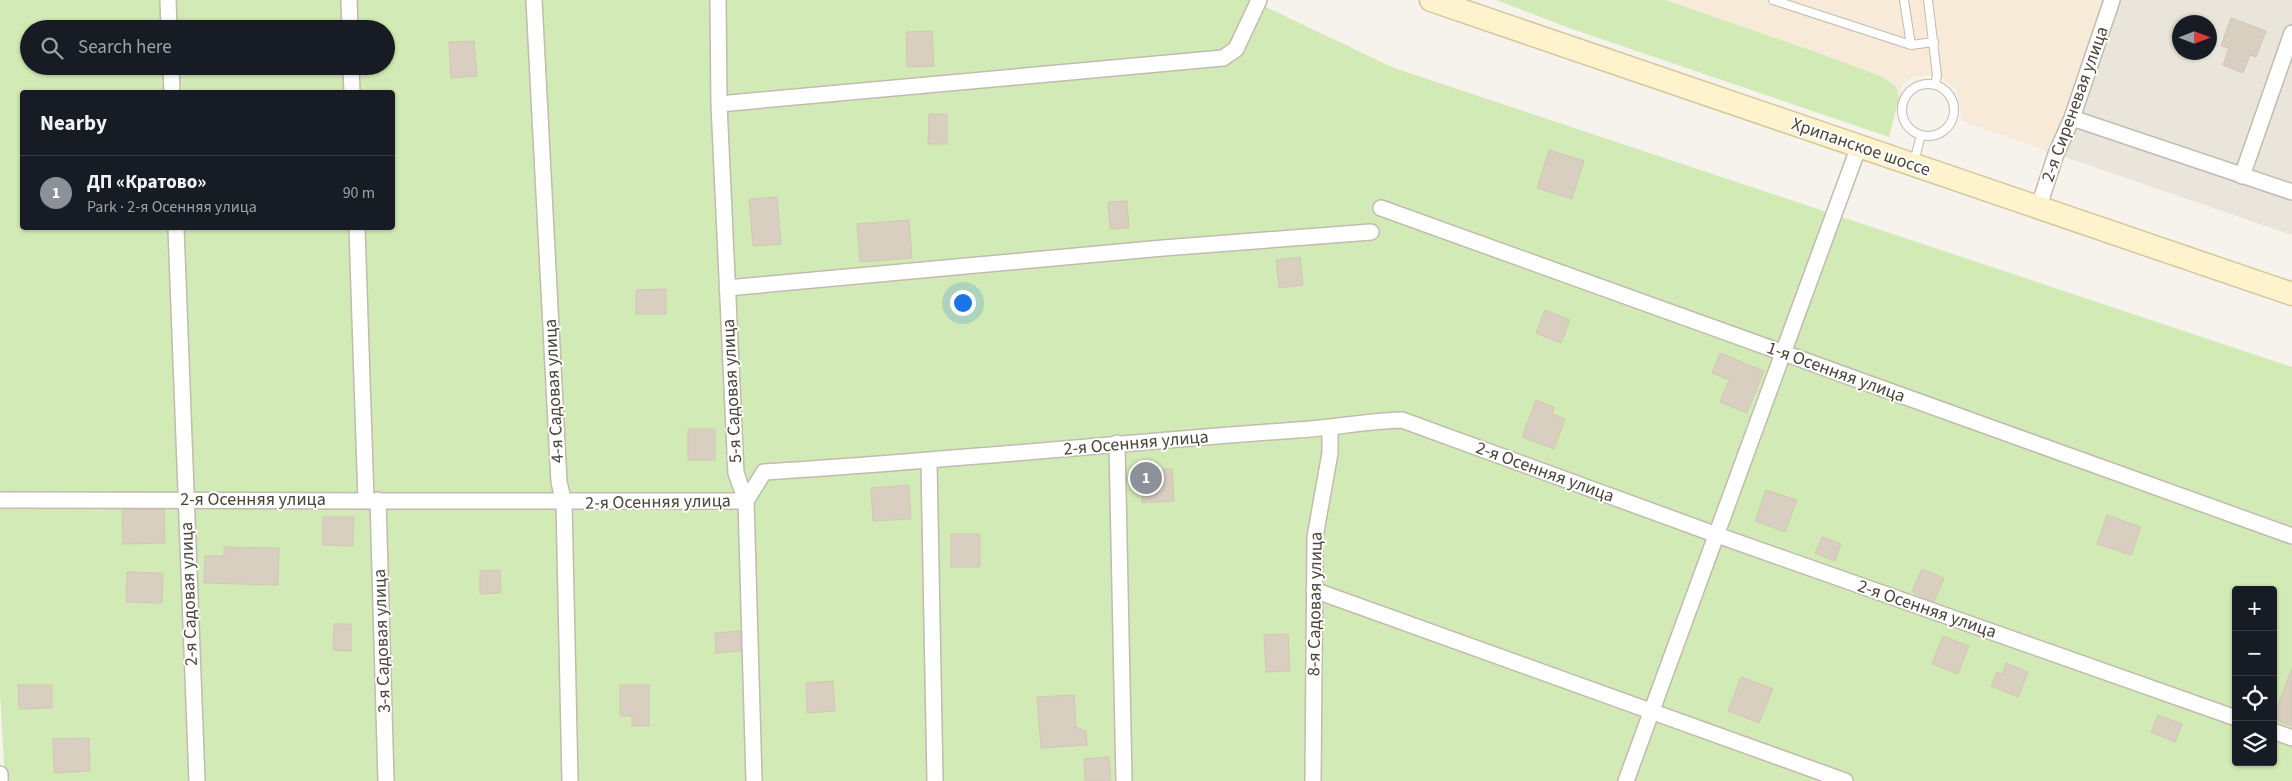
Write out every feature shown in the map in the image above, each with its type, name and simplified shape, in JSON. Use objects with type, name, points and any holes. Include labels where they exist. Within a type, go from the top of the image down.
[{"type":"main road","name":"Хрипанское шоссе","points":[[1431,0],[2038,209],[2292,294]]},
{"type":"street","points":[[168,0],[169,20]]},
{"type":"street","points":[[349,0],[350,20]]},
{"type":"street","name":"4-я Садовая улица","points":[[534,0],[557,463],[564,503],[570,781]]},
{"type":"street","name":"5-я Садовая улица","points":[[718,0],[727,288],[736,473],[746,501],[754,781]]},
{"type":"street","points":[[720,104],[1223,58],[1236,49],[1259,0]]},
{"type":"street","name":"2-я Сиреневая улица","points":[[2038,209],[2056,154],[2072,118],[2112,0]]},
{"type":"street","points":[[2242,176],[2292,33]]},
{"type":"street","points":[[171,75],[172,90]]},
{"type":"street","points":[[351,75],[352,90]]},
{"type":"street","points":[[2072,118],[2292,192]]},
{"type":"street","points":[[1626,781],[1859,146]]},
{"type":"street","name":"1-я Осенняя улица","points":[[1381,208],[2292,536]]},
{"type":"street","name":"2-я Садовая улица","points":[[176,230],[197,781]]},
{"type":"street","name":"3-я Садовая улица","points":[[357,230],[386,781]]},
{"type":"street","points":[[727,288],[1162,248],[1371,232]]},
{"type":"street","name":"2-я Осенняя улица","points":[[0,500],[185,499],[564,503],[746,501],[764,472],[929,462],[1117,443],[1330,428],[1367,421],[1402,420],[1717,535],[2232,717]]},
{"type":"street","name":"8-я Садовая улица","points":[[1313,781],[1314,537],[1330,453],[1330,428]]},
{"type":"street","points":[[1117,443],[1124,781]]},
{"type":"street","points":[[929,462],[935,781]]},
{"type":"street","points":[[1314,590],[1845,781]]},
{"type":"street","points":[[2277,732],[2292,738]]},
{"type":"street","points":[[0,774],[0,781]]},
{"type":"lane","points":[[1773,0],[1911,45],[1934,42]]},
{"type":"lane","points":[[1904,0],[1911,45]]},
{"type":"lane","points":[[1928,0],[1937,75],[1935,85]]},
{"type":"lane","points":[[1928,84],[1935,85],[1951,98],[1954,110],[1953,117],[1946,129],[1941,133],[1928,136],[1921,135],[1909,127],[1903,114],[1903,107],[1909,94],[1914,89],[1928,84]]},
{"type":"lane","points":[[1914,165],[1921,135]]},
{"type":"shaded area","points":[[1614,0],[2105,0],[2052,153],[1962,121],[1956,89],[1937,75],[1915,76],[1902,84],[1899,99]]},
{"type":"shaded area","points":[[2117,0],[2292,0],[2292,235],[2056,154]]},
{"type":"green space","points":[[0,0],[1251,0],[1394,68],[2292,367],[2292,781],[5,781],[0,693]]},
{"type":"green space","points":[[1496,0],[1665,0],[1824,55],[1880,76],[1896,86],[1899,99],[1889,137],[1569,28]]},
{"type":"building","points":[[2231,18],[2266,31],[2256,57],[2250,55],[2243,73],[2223,65],[2229,48],[2221,46]]},
{"type":"building","points":[[932,31],[934,66],[907,67],[906,32]]},
{"type":"building","points":[[474,41],[477,76],[451,78],[449,42]]},
{"type":"building","points":[[929,114],[947,114],[947,144],[928,144]]},
{"type":"building","points":[[1549,150],[1584,161],[1572,199],[1537,188]]},
{"type":"building","points":[[777,197],[781,244],[753,246],[749,199]]},
{"type":"building","points":[[1127,201],[1129,228],[1110,229],[1108,202]]},
{"type":"building","points":[[909,220],[912,258],[860,262],[857,224]]},
{"type":"building","points":[[1300,257],[1303,285],[1279,288],[1276,260]]},
{"type":"building","points":[[666,289],[666,314],[636,314],[636,290]]},
{"type":"building","points":[[1545,310],[1570,320],[1561,343],[1536,333]]},
{"type":"building","points":[[1720,353],[1764,371],[1747,413],[1720,402],[1729,380],[1712,373]]},
{"type":"building","points":[[1536,400],[1554,407],[1552,414],[1565,419],[1554,449],[1522,437]]},
{"type":"building","points":[[688,429],[715,429],[715,460],[688,460]]},
{"type":"building","points":[[1172,469],[1174,501],[1142,503],[1141,470]]},
{"type":"building","points":[[909,485],[911,519],[873,521],[871,488]]},
{"type":"building","points":[[1766,490],[1797,500],[1785,532],[1755,521]]},
{"type":"building","points":[[122,509],[164,509],[165,543],[123,544]]},
{"type":"building","points":[[2107,515],[2141,527],[2131,555],[2097,544]]},
{"type":"building","points":[[323,517],[354,517],[353,546],[323,545]]},
{"type":"building","points":[[951,534],[980,534],[980,567],[951,567]]},
{"type":"building","points":[[1822,537],[1841,544],[1835,561],[1815,553]]},
{"type":"building","points":[[224,547],[279,548],[278,585],[204,583],[205,556],[224,556]]},
{"type":"building","points":[[1922,569],[1944,578],[1934,602],[1912,592]]},
{"type":"building","points":[[500,570],[501,593],[480,594],[480,571]]},
{"type":"building","points":[[127,572],[163,573],[162,603],[126,602]]},
{"type":"building","points":[[334,624],[351,624],[351,651],[333,650]]},
{"type":"building","points":[[740,631],[741,651],[716,653],[715,633]]},
{"type":"building","points":[[1288,634],[1290,671],[1266,672],[1264,635]]},
{"type":"building","points":[[1943,636],[1969,646],[1958,674],[1932,664]]},
{"type":"building","points":[[2006,663],[2028,672],[2018,697],[1991,686],[1997,672],[2002,674]]},
{"type":"building","points":[[2292,670],[2292,726],[2277,720],[2277,708]]},
{"type":"building","points":[[1741,677],[1773,689],[1759,723],[1728,711]]},
{"type":"building","points":[[833,681],[835,711],[807,713],[806,683]]},
{"type":"building","points":[[18,685],[52,685],[52,708],[19,709]]},
{"type":"building","points":[[620,685],[649,685],[649,726],[632,726],[632,716],[620,716]]},
{"type":"building","points":[[1074,695],[1076,727],[1086,731],[1087,745],[1041,748],[1037,697]]},
{"type":"building","points":[[2158,715],[2182,724],[2175,742],[2151,732]]},
{"type":"building","points":[[89,738],[90,771],[54,773],[53,739]]},
{"type":"building","points":[[1109,757],[1111,781],[1085,781],[1084,759]]},
{"type":"place","name":"ДП «Кратово»","points":[[1146,478]]}]
